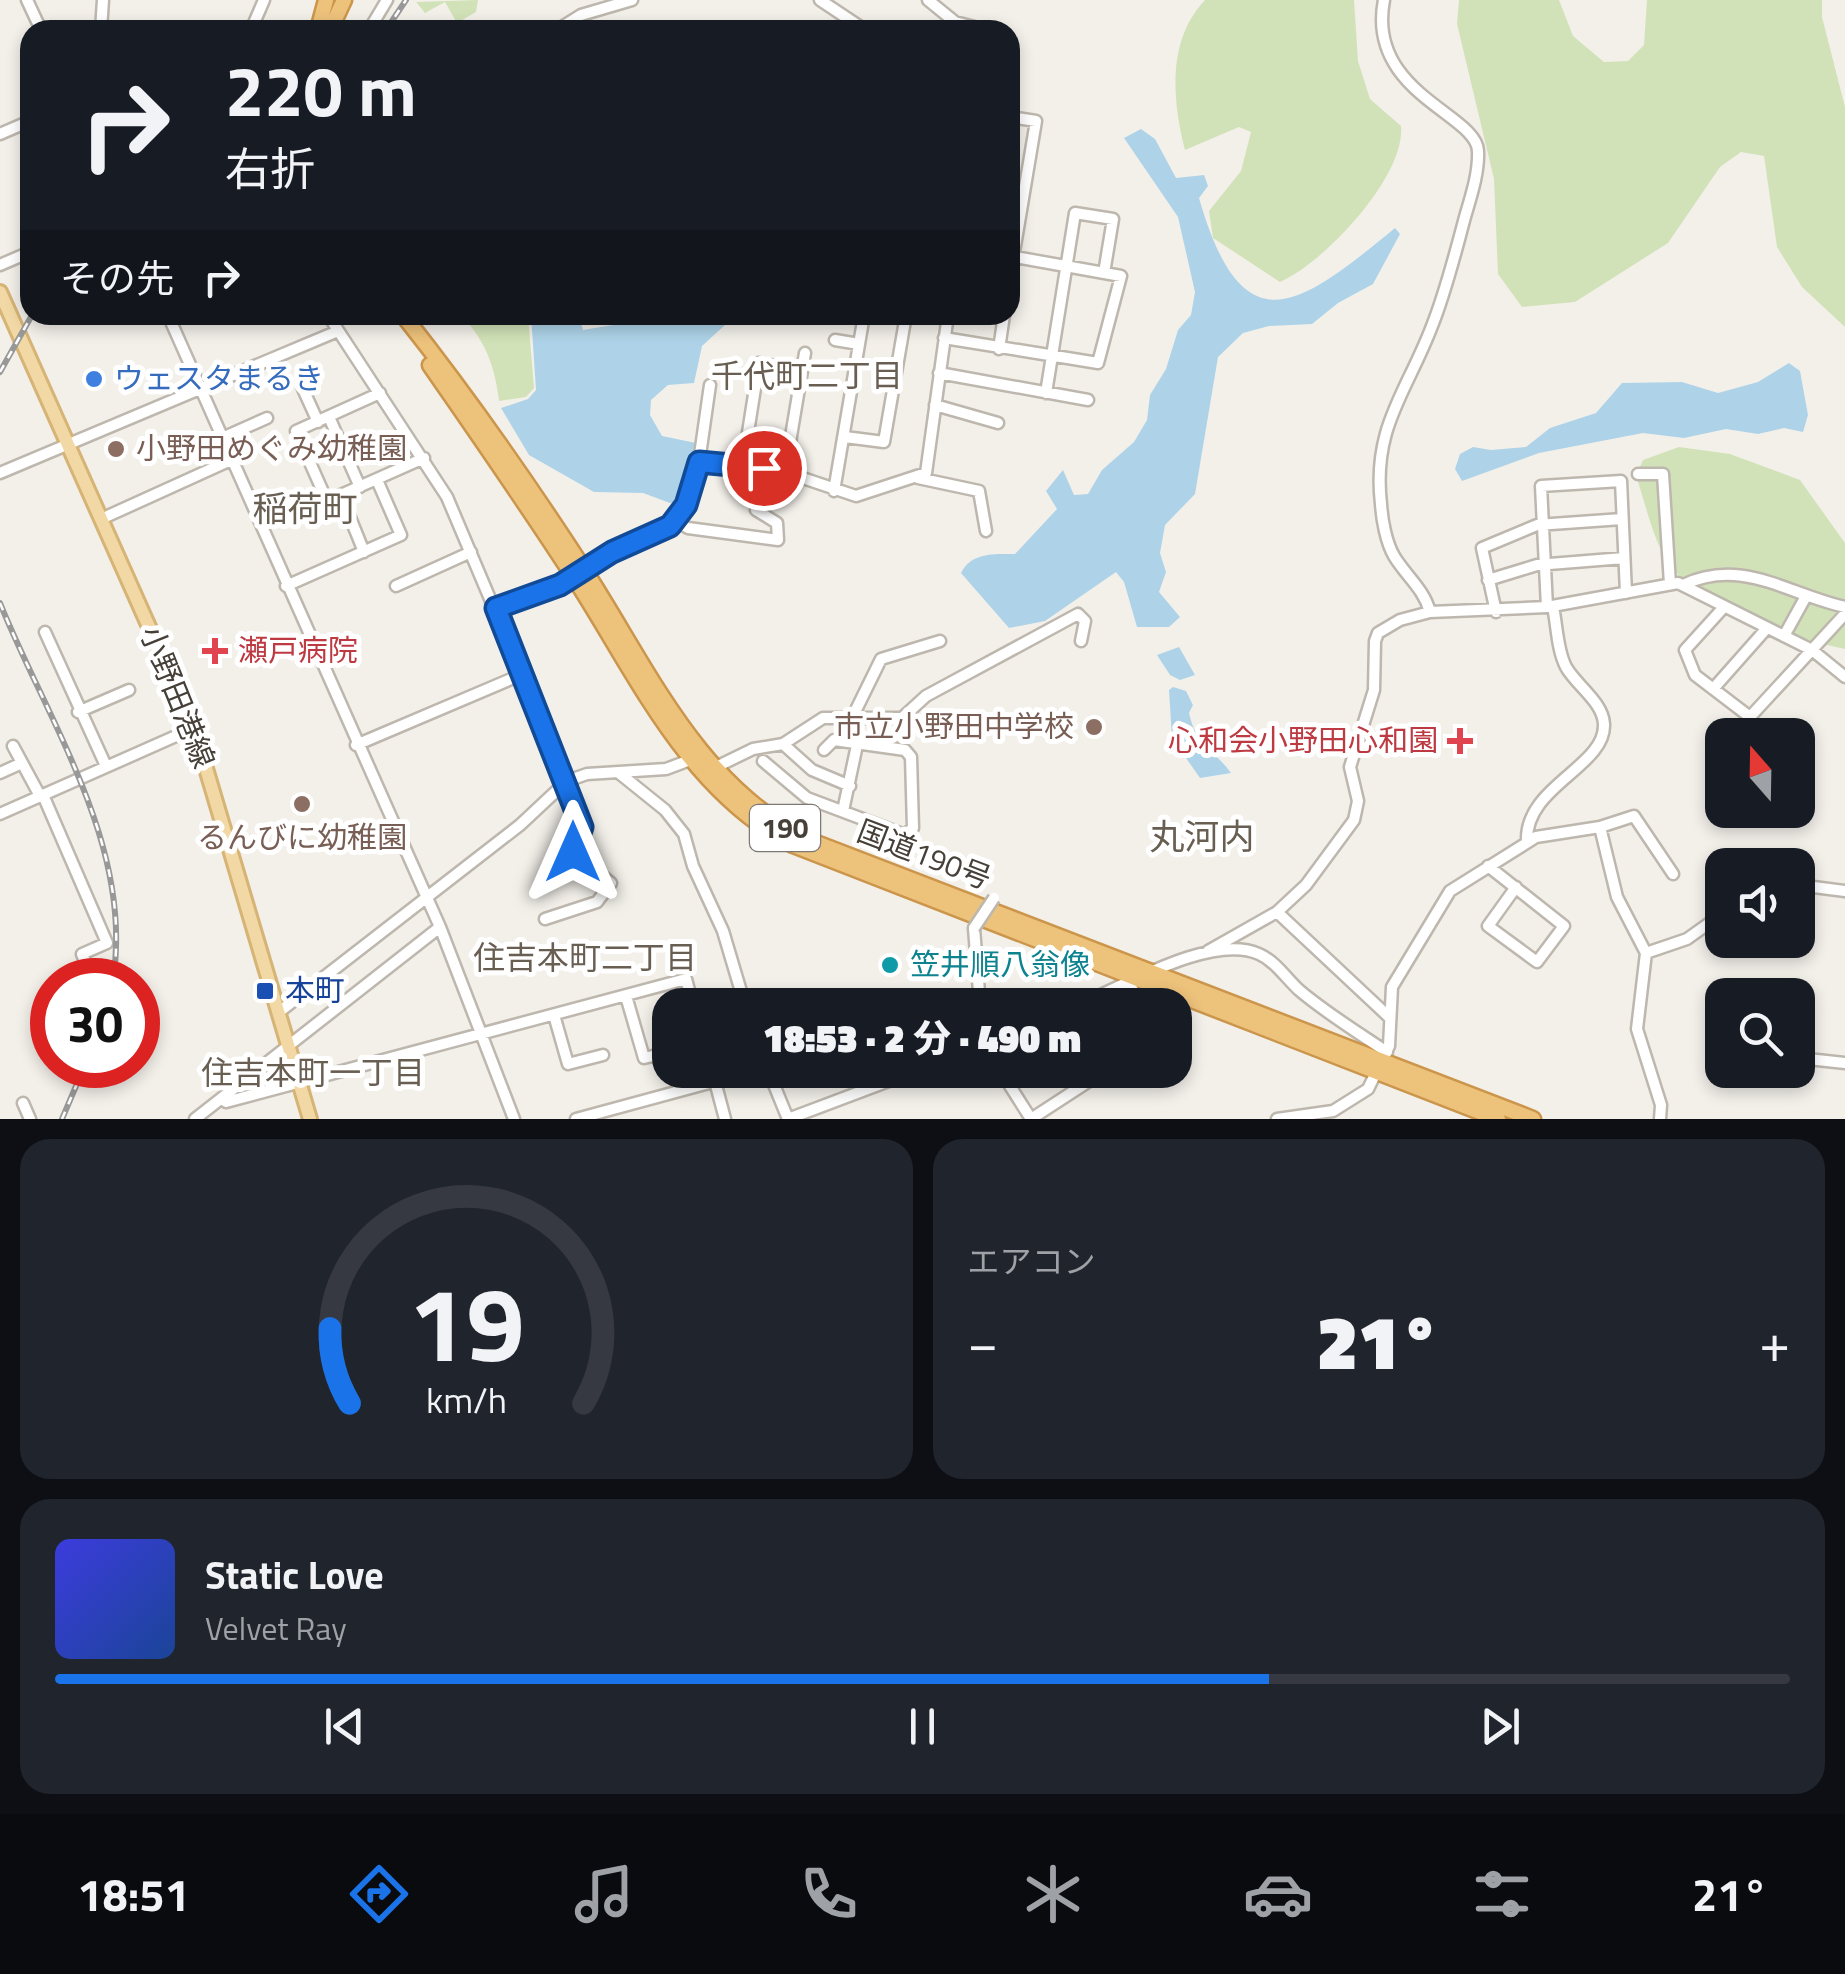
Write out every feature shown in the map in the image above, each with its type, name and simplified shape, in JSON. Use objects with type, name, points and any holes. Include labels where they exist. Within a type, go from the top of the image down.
[{"type":"highway","name":"国道190号","points":[[408,325],[462,390],[708,772],[744,816],[792,845],[1134,981],[1383,1062],[1498,1119]]},
{"type":"highway","name":"国道190号","points":[[580,574],[690,760],[753,807],[806,838],[1533,1119]]},
{"type":"main road","name":"小野田港線","points":[[0,292],[6,319],[67,443],[194,728],[310,1119]]},
{"type":"street","points":[[573,20],[632,0]]},
{"type":"street","points":[[820,0],[851,20]]},
{"type":"street","points":[[928,0],[953,20]]},
{"type":"street","points":[[1384,0],[1383,38],[1396,67],[1429,102],[1474,138],[1478,148],[1476,177],[1443,296],[1420,355],[1394,402],[1380,444],[1380,504],[1389,543],[1425,595],[1430,612]]},
{"type":"street","points":[[1020,119],[1036,121],[1020,207]]},
{"type":"street","points":[[1046,392],[1075,213],[1113,219],[1104,273]]},
{"type":"street","points":[[944,338],[999,350],[1098,363],[1121,276],[1020,258]]},
{"type":"street","points":[[172,325],[440,927],[514,1119]]},
{"type":"street","points":[[334,325],[424,458],[471,552],[567,781],[582,827],[573,852],[611,883],[598,902],[544,919]]},
{"type":"street","points":[[834,491],[863,325]]},
{"type":"street","points":[[845,437],[884,442],[904,325]]},
{"type":"street","points":[[699,462],[743,464],[786,472],[856,496],[926,473],[946,325]]},
{"type":"street","points":[[999,350],[1003,325]]},
{"type":"street","points":[[0,473],[338,331]]},
{"type":"street","points":[[835,340],[860,344]]},
{"type":"street","points":[[786,472],[806,353]]},
{"type":"street","points":[[743,464],[758,363],[802,372]]},
{"type":"street","points":[[939,373],[1088,400]]},
{"type":"street","points":[[496,608],[580,574],[676,521],[686,505],[699,462],[710,385]]},
{"type":"street","points":[[303,389],[324,419],[360,487]]},
{"type":"street","points":[[380,393],[296,432],[327,501],[424,458]]},
{"type":"street","points":[[934,405],[998,423]]},
{"type":"street","points":[[222,438],[266,418]]},
{"type":"street","points":[[101,520],[231,460]]},
{"type":"street","points":[[1638,474],[1663,474],[1670,584]]},
{"type":"street","points":[[917,477],[979,492],[986,531]]},
{"type":"street","points":[[286,586],[401,536],[378,480]]},
{"type":"street","points":[[1527,842],[1534,810],[1598,745],[1604,726],[1599,710],[1564,661],[1544,564],[1541,486],[1621,481],[1626,592]]},
{"type":"street","points":[[340,495],[364,552]]},
{"type":"street","points":[[676,521],[688,528],[778,540],[777,523],[756,510]]},
{"type":"street","points":[[1496,612],[1482,548],[1542,525],[1622,519]]},
{"type":"street","points":[[396,586],[471,552]]},
{"type":"street","points":[[1488,580],[1544,564],[1624,558]]},
{"type":"street","points":[[1118,988],[1156,974],[1166,964],[1208,951],[1276,912],[1306,884],[1358,812],[1350,766],[1374,690],[1378,633],[1400,620],[1430,612],[1550,607],[1746,573],[1804,598],[1845,610],[1750,717],[1695,675],[1685,650],[1724,606]]},
{"type":"street","points":[[1683,585],[1812,650],[1845,677]]},
{"type":"street","points":[[1784,636],[1804,598]]},
{"type":"street","points":[[708,772],[753,749],[783,744],[824,718],[902,718],[926,696],[1078,614],[1085,621],[1081,641]]},
{"type":"street","points":[[1713,689],[1768,628]]},
{"type":"street","points":[[45,632],[78,712],[106,766]]},
{"type":"street","points":[[853,716],[881,659],[940,641]]},
{"type":"street","points":[[356,745],[523,674]]},
{"type":"street","points":[[78,712],[129,690]]},
{"type":"street","points":[[0,814],[194,728]]},
{"type":"street","points":[[764,762],[807,798],[905,835],[913,828],[911,757],[905,750],[834,740],[824,750]]},
{"type":"street","points":[[783,744],[812,770],[850,786]]},
{"type":"street","points":[[843,812],[858,745]]},
{"type":"street","points":[[13,746],[41,796],[106,943],[82,954],[84,958]]},
{"type":"street","points":[[278,1012],[520,825],[567,781],[587,774],[666,769],[690,760]]},
{"type":"street","points":[[0,772],[22,763]]},
{"type":"street","points":[[619,773],[665,810],[684,834],[693,866],[723,932],[739,988]]},
{"type":"street","points":[[1277,1119],[1343,1107],[1361,1096],[1383,1062],[1392,987],[1450,891],[1488,866],[1551,832],[1600,827],[1634,816],[1673,874]]},
{"type":"street","points":[[1600,827],[1617,898],[1646,953],[1637,1029],[1661,1105],[1660,1119]]},
{"type":"street","points":[[1488,866],[1516,887],[1564,926],[1537,962],[1488,926],[1516,887]]},
{"type":"street","points":[[1815,887],[1845,891]]},
{"type":"street","points":[[979,988],[974,928],[994,898]]},
{"type":"street","points":[[1276,912],[1390,1017]]},
{"type":"street","points":[[1646,953],[1686,938],[1705,925]]},
{"type":"street","points":[[195,1119],[440,927]]},
{"type":"street","points":[[1208,951],[1260,954],[1383,1062]]},
{"type":"street","points":[[654,988],[686,979],[689,988]]},
{"type":"street","points":[[1134,981],[1137,988]]},
{"type":"street","points":[[222,1098],[226,1102],[652,989]]},
{"type":"street","points":[[626,996],[644,1058],[652,1056]]},
{"type":"street","points":[[554,1015],[568,1064],[603,1055]]},
{"type":"street","points":[[1815,1060],[1845,1062]]},
{"type":"street","points":[[576,1119],[694,1088]]},
{"type":"street","points":[[717,1088],[725,1119]]},
{"type":"street","points":[[775,1088],[788,1119],[870,1088]]},
{"type":"street","points":[[1014,1088],[1031,1119],[1079,1088]]},
{"type":"street","points":[[23,1103],[30,1119]]},
{"type":"green space","points":[[478,0],[476,12],[462,20],[455,20],[445,2],[425,13],[416,2]]},
{"type":"green space","points":[[1205,0],[1354,0],[1358,61],[1370,99],[1401,126],[1399,146],[1390,169],[1359,216],[1318,257],[1280,282],[1213,238],[1209,211],[1241,171],[1251,132],[1239,127],[1185,150],[1177,111],[1176,71],[1184,33]]},
{"type":"green space","points":[[1459,0],[1559,0],[1573,36],[1604,62],[1628,61],[1644,45],[1647,0],[1822,0],[1822,17],[1845,107],[1845,327],[1802,287],[1777,247],[1764,156],[1741,152],[1720,167],[1668,243],[1575,302],[1522,307],[1498,274],[1494,179],[1457,24]]},
{"type":"green space","points":[[469,325],[529,325],[534,388],[526,397],[499,401],[488,354]]},
{"type":"green space","points":[[1679,447],[1730,454],[1800,480],[1845,543],[1845,649],[1753,620],[1707,596],[1673,569],[1656,537],[1636,476],[1643,460]]},
{"type":"water","points":[[1141,129],[1155,139],[1176,178],[1204,175],[1208,186],[1199,198],[1216,246],[1235,278],[1255,295],[1278,300],[1303,293],[1330,278],[1395,228],[1400,234],[1373,284],[1338,303],[1312,324],[1269,326],[1243,333],[1218,357],[1195,494],[1165,525],[1160,553],[1166,572],[1159,592],[1180,617],[1169,627],[1137,627],[1124,582],[1116,572],[1045,621],[1009,628],[961,573],[965,566],[992,554],[1015,554],[1057,509],[1046,491],[1063,470],[1074,495],[1088,494],[1102,470],[1134,442],[1147,420],[1150,395],[1166,369],[1178,330],[1191,315],[1195,292],[1178,217],[1124,138]]},
{"type":"water","points":[[532,325],[582,325],[583,330],[618,325],[725,325],[702,346],[694,383],[668,385],[651,400],[650,415],[662,436],[696,443],[679,501],[670,503],[643,493],[594,492],[529,455],[501,408],[528,399],[536,390]]},
{"type":"water","points":[[1789,363],[1800,371],[1808,415],[1803,432],[1784,428],[1758,434],[1726,429],[1684,438],[1643,433],[1539,453],[1462,481],[1455,469],[1460,454],[1473,447],[1526,447],[1550,428],[1596,413],[1622,383],[1682,382],[1718,393],[1758,382]]},
{"type":"water","points":[[1179,647],[1195,675],[1180,680],[1170,675],[1157,655]]},
{"type":"water","points":[[1173,687],[1186,691],[1193,705],[1189,713],[1196,734],[1231,773],[1200,778],[1172,738],[1169,690]]},
{"type":"railway","points":[[393,20],[406,0]]},
{"type":"railway","points":[[0,372],[26,325]]},
{"type":"railway","points":[[0,603],[82,786],[99,834],[111,882],[114,958]]},
{"type":"railway","points":[[62,1119],[75,1088]]},
{"type":"place","name":"ウェスタまるき","points":[[94,379]]},
{"type":"place","name":"小野田めぐみ幼稚園","points":[[116,449]]},
{"type":"place","name":"瀬戸病院","points":[[215,651]]},
{"type":"place","name":"市立小野田中学校","points":[[1094,727]]},
{"type":"place","name":"心和会小野田心和園","points":[[1460,741]]},
{"type":"place","name":"るんびに幼稚園","points":[[302,804]]},
{"type":"place","name":"笠井順八翁像","points":[[890,965]]},
{"type":"place","name":"本町","points":[[265,991]]},
{"type":"district","name":"千代町二丁目","points":[[807,376]]},
{"type":"district","name":"稲荷町","points":[[305,509]]},
{"type":"district","name":"丸河内","points":[[1202,837]]},
{"type":"district","name":"住吉本町二丁目","points":[[585,958]]},
{"type":"district","name":"住吉本町一丁目","points":[[313,1073]]},
{"type":"route","points":[[573,852],[582,827],[496,608],[560,585],[612,552],[670,526],[686,505],[699,462],[764,468]]}]
